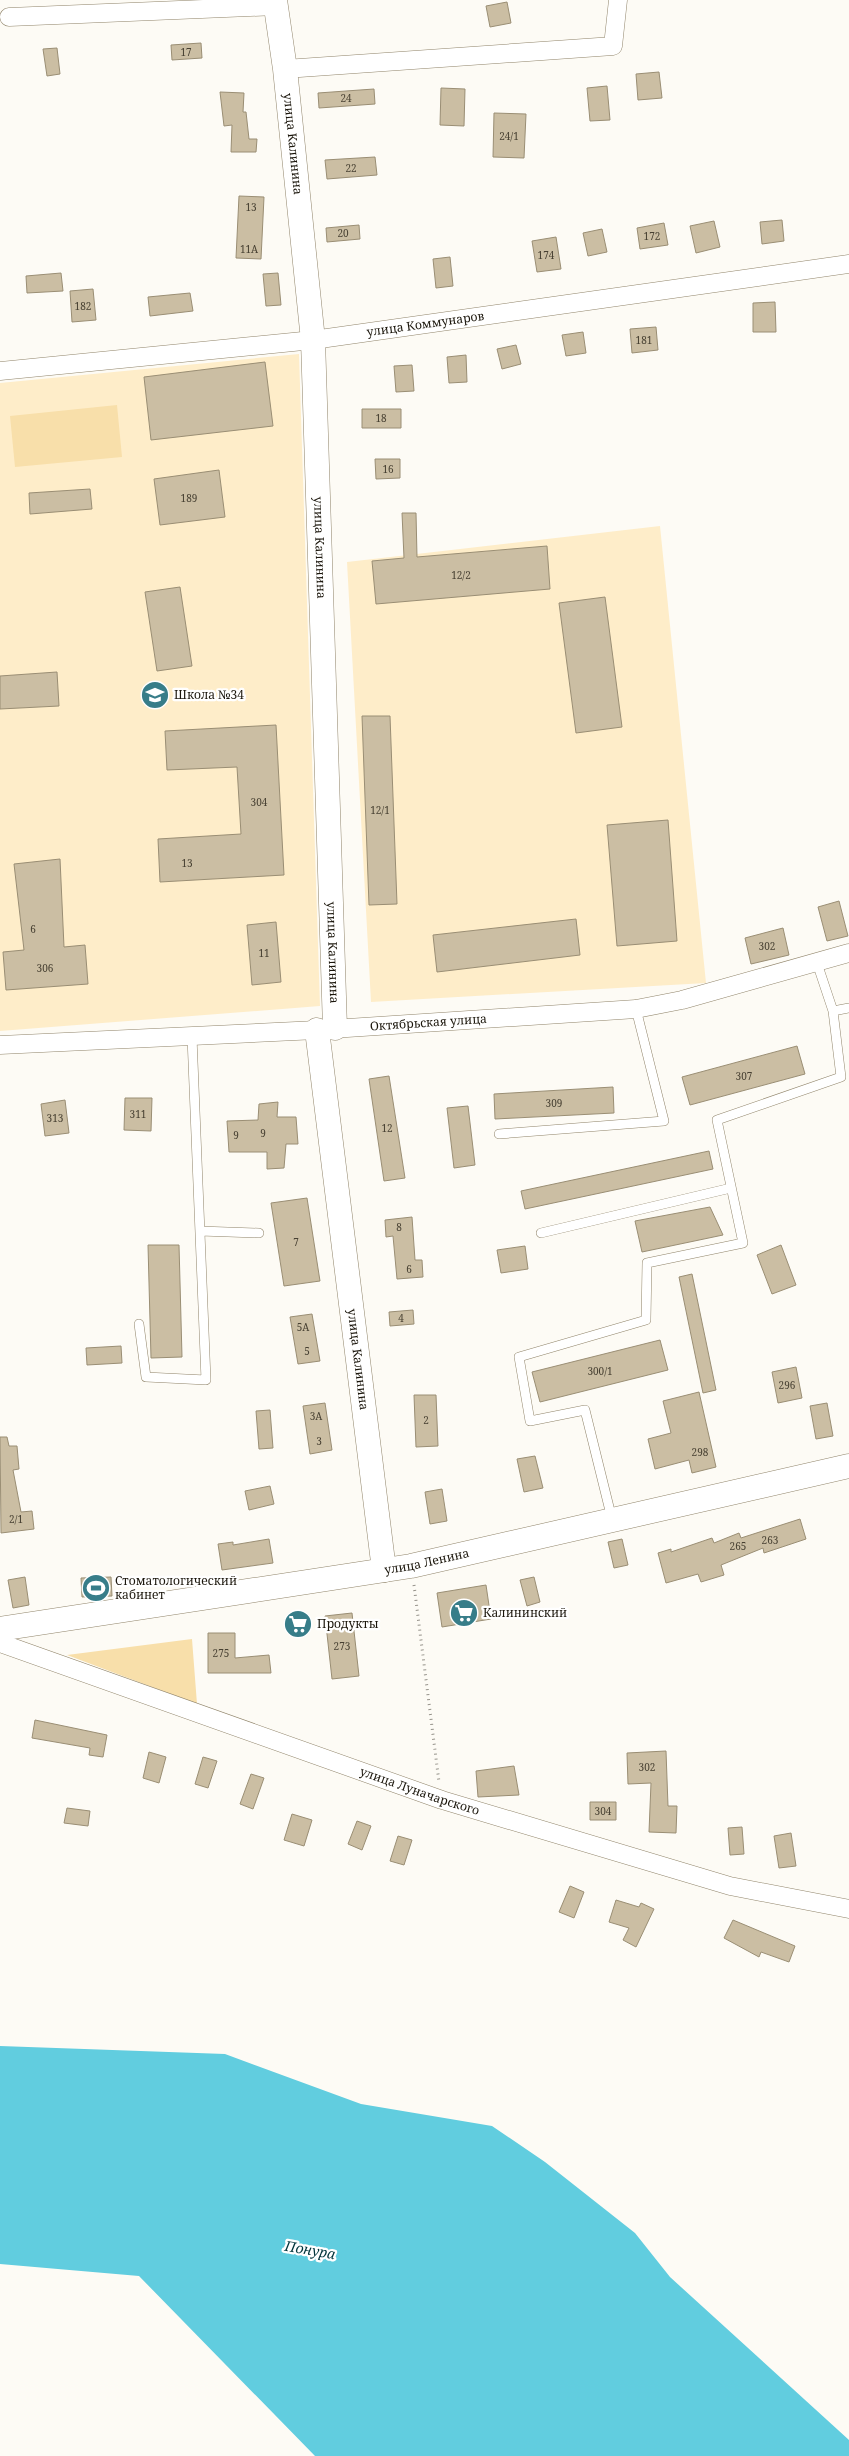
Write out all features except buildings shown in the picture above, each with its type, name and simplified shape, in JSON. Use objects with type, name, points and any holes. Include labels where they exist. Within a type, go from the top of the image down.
[{"type":"street","points":[[285,69],[613,46],[618,0]]},
{"type":"street","name":"улица Калинина","points":[[9,18],[275,3],[285,69],[313,340],[326,1029],[384,1570]]},
{"type":"street","name":"улица Коммунаров","points":[[0,371],[313,340],[849,264]]},
{"type":"street","name":"Октябрьская улица","points":[[0,1045],[192,1037],[636,1009],[682,1000],[849,953]]},
{"type":"street","name":"улица Ленина","points":[[0,1629],[411,1566],[849,1466]]},
{"type":"street","name":"улица Луначарского","points":[[0,1643],[442,1800],[730,1886],[849,1909]]},
{"type":"lane","points":[[613,1521],[585,1410],[530,1421],[519,1357],[646,1320],[647,1263],[743,1242],[717,1120],[841,1077],[833,1012],[817,963]]},
{"type":"lane","points":[[833,1012],[849,1008]]},
{"type":"lane","points":[[499,1134],[664,1121],[636,1009]]},
{"type":"lane","points":[[139,1324],[146,1378],[206,1380],[192,1037]]},
{"type":"lane","points":[[541,1233],[731,1188]]},
{"type":"lane","points":[[200,1231],[258,1233]]},
{"type":"path","points":[[411,1566],[442,1800]]},
{"type":"shaded area","name":"Школа №34","points":[[299,354],[320,1006],[0,1031],[0,383]]},
{"type":"shaded area","points":[[117,405],[122,457],[15,467],[10,416]]},
{"type":"shaded area","points":[[660,526],[706,983],[371,1002],[347,562]]},
{"type":"shaded area","points":[[192,1639],[197,1704],[67,1655]]},
{"type":"water","name":"Понура","points":[[0,2046],[225,2054],[361,2104],[492,2126],[545,2162],[635,2233],[670,2277],[849,2440],[849,2456],[315,2456],[139,2276],[0,2264]]},
{"type":"place","name":"Школа №34","points":[[155,695]]},
{"type":"place","name":"Стоматологический кабинет","points":[[96,1588]]},
{"type":"place","name":"Калининский","points":[[464,1613]]},
{"type":"place","name":"Продукты","points":[[298,1624]]}]
